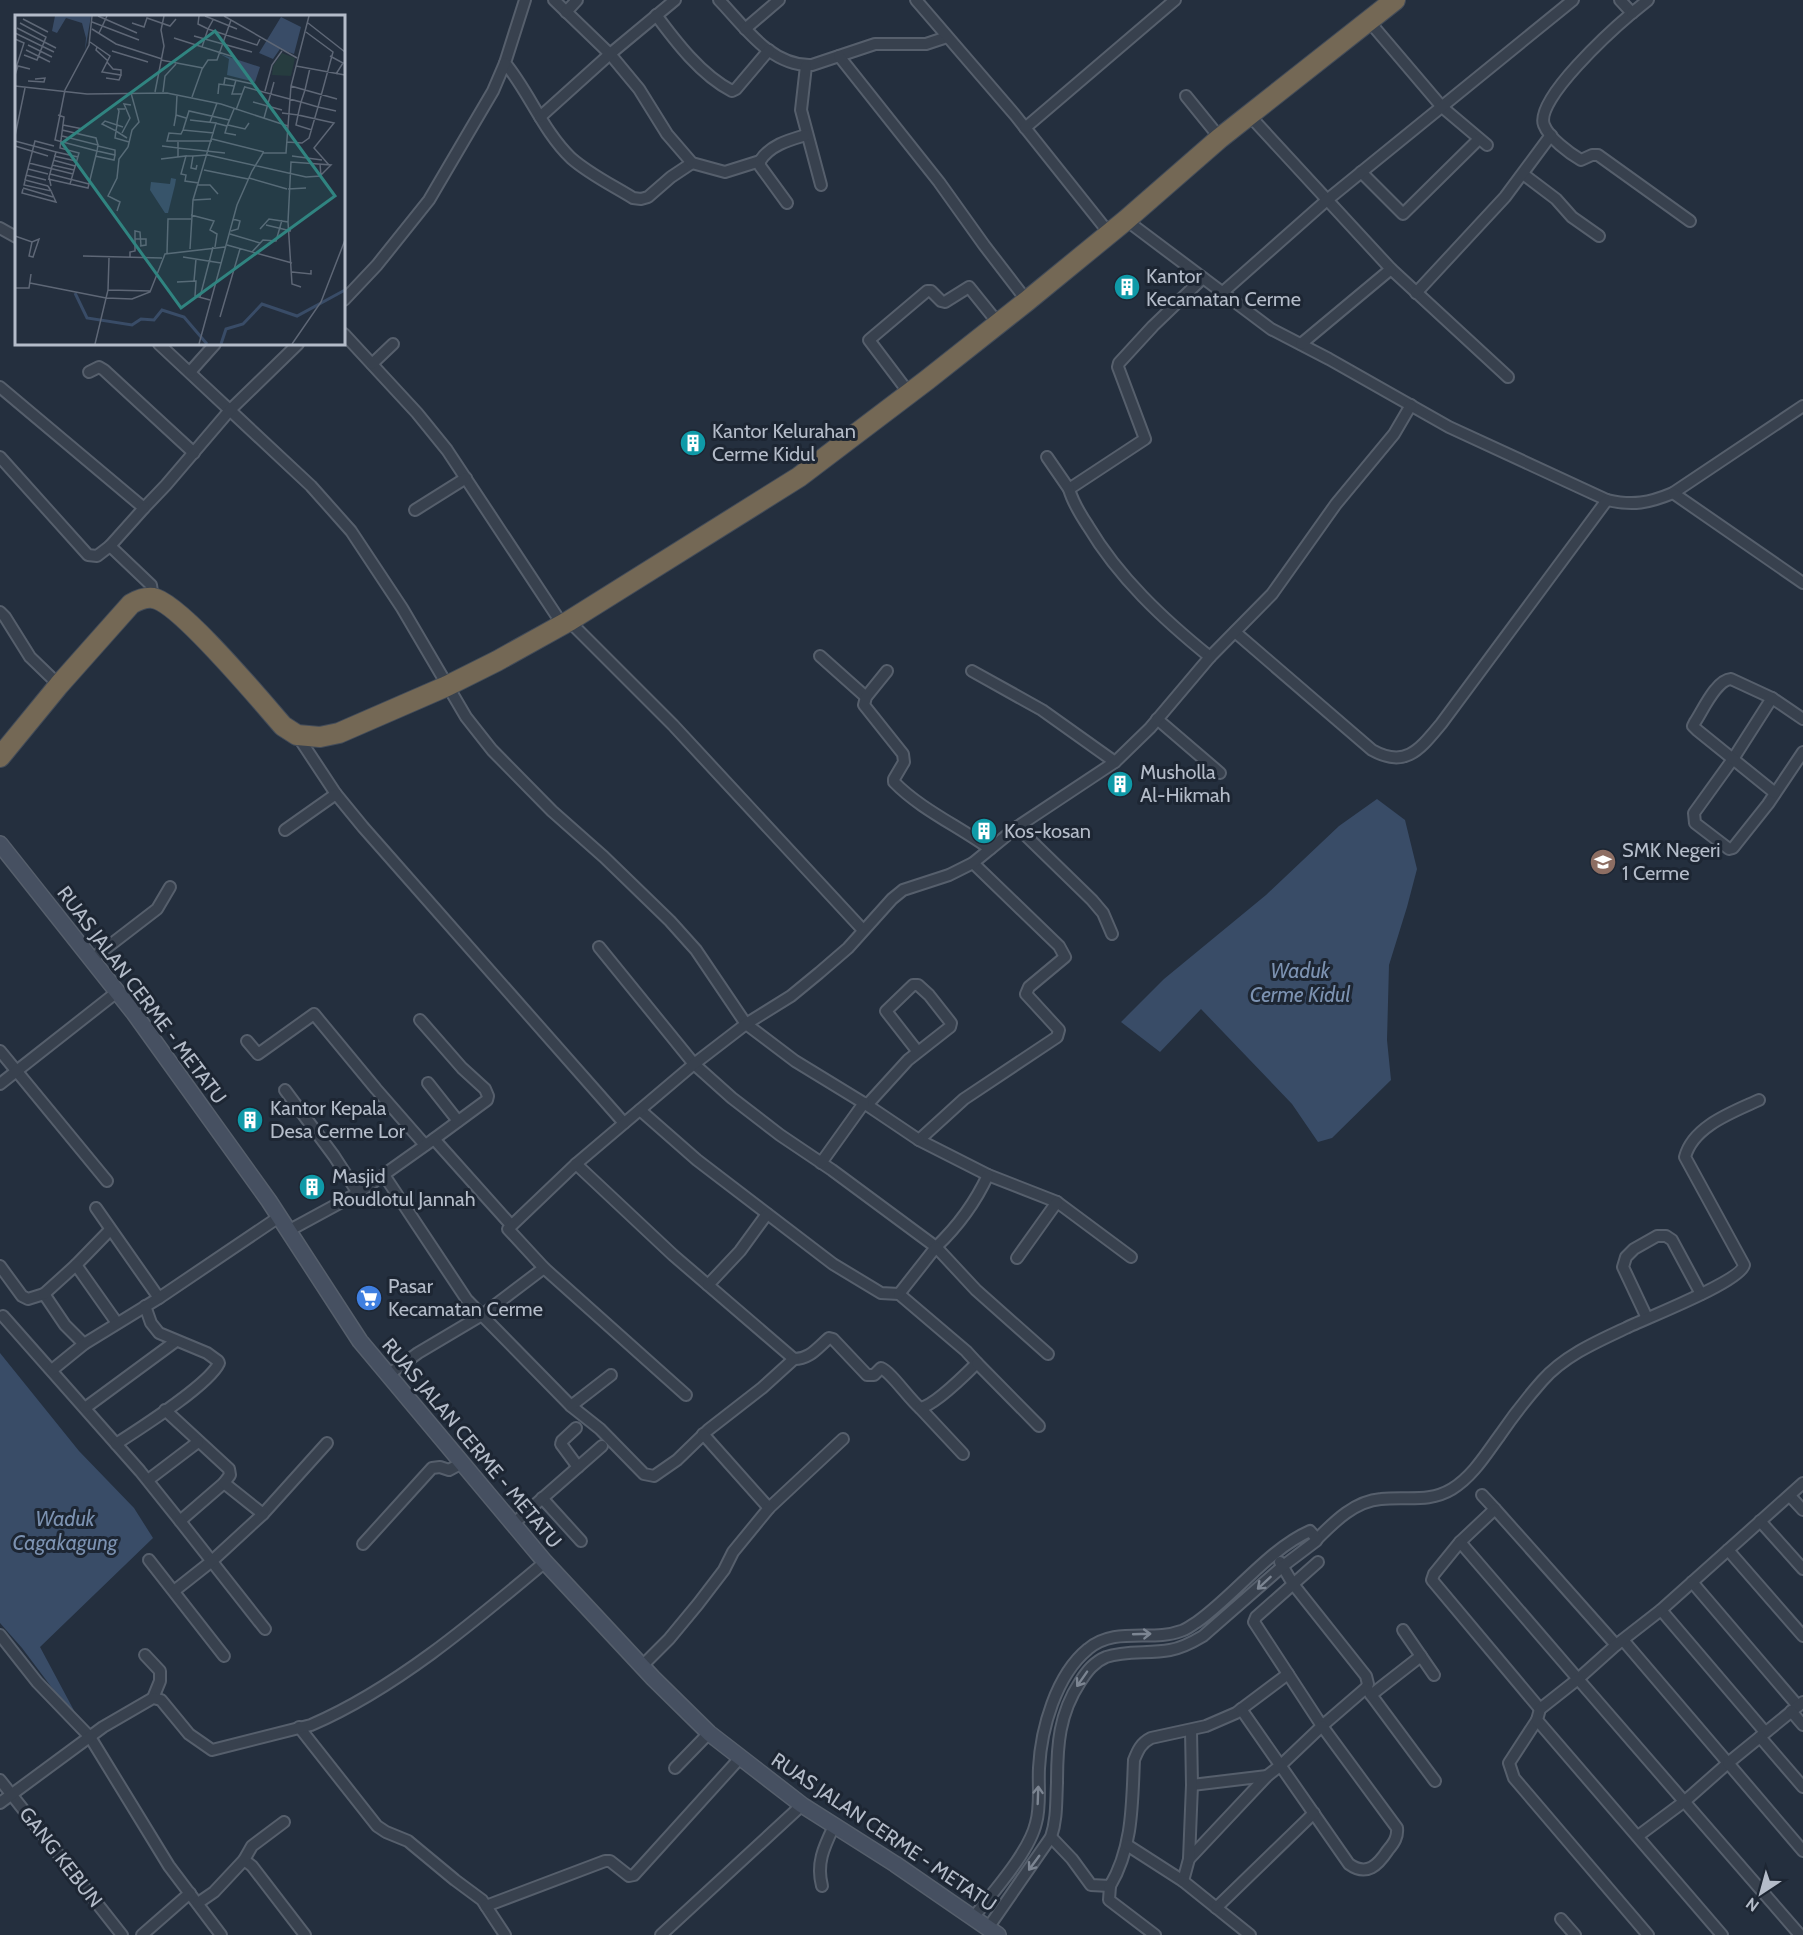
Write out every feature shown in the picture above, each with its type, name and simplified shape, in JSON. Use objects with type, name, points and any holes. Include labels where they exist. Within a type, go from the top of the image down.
[{"type":"highway","points":[[0,757],[59,685],[131,604],[140,599],[153,598],[187,620],[283,726],[297,735],[320,737],[339,733],[447,686],[497,661],[565,622],[799,477],[1027,301],[1126,220],[1220,138],[1395,0]]},
{"type":"main road","name":"RUAS JALAN CERME - METATU","points":[[0,844],[117,992],[279,1217],[360,1341],[545,1562],[642,1666],[709,1733],[802,1805],[895,1864],[993,1931]]},
{"type":"street","points":[[345,299],[377,265],[429,200],[493,91],[505,63],[525,0]]},
{"type":"street","points":[[554,0],[609,54],[639,89],[667,134],[692,163],[725,172],[760,161],[786,141],[807,135]]},
{"type":"street","points":[[566,12],[577,0]]},
{"type":"street","points":[[540,117],[609,54],[675,0]]},
{"type":"street","points":[[719,0],[745,29],[769,50],[787,60],[806,66],[875,44],[926,44],[947,37]]},
{"type":"street","points":[[745,29],[779,0]]},
{"type":"street","points":[[916,0],[1025,128],[1109,233]]},
{"type":"street","points":[[1025,128],[1175,0]]},
{"type":"street","points":[[1223,292],[1327,200],[1573,0]]},
{"type":"street","points":[[1620,0],[1632,13]]},
{"type":"street","points":[[1648,0],[1616,27],[1557,89],[1544,113],[1544,125],[1551,135],[1581,160],[1598,155],[1690,221]]},
{"type":"street","points":[[656,15],[689,55],[732,91],[769,50]]},
{"type":"street","points":[[1361,172],[1403,214],[1483,142],[1442,107],[1368,20]]},
{"type":"street","points":[[839,56],[939,182],[1027,301]]},
{"type":"street","points":[[505,63],[569,156],[589,172],[633,198],[648,197],[692,163]]},
{"type":"street","points":[[806,66],[801,110],[821,185]]},
{"type":"street","points":[[1186,96],[1220,138]]},
{"type":"street","points":[[1249,115],[1391,269],[1508,377]]},
{"type":"street","points":[[1416,293],[1505,197],[1551,135]]},
{"type":"street","points":[[760,161],[760,166],[787,203]]},
{"type":"street","points":[[1523,174],[1556,199],[1572,217],[1599,236]]},
{"type":"street","points":[[1126,220],[1271,329],[1378,385],[1449,427],[1608,500],[1631,504],[1642,503],[1658,500],[1673,493],[1803,406]]},
{"type":"street","points":[[0,228],[15,236]]},
{"type":"street","points":[[1301,344],[1391,269]]},
{"type":"street","points":[[1069,489],[1144,439],[1118,367],[1129,350],[1203,278]]},
{"type":"street","points":[[909,393],[869,340],[927,291],[931,291],[945,302],[969,287],[998,323]]},
{"type":"street","points":[[345,335],[447,450],[565,622],[673,725],[863,930]]},
{"type":"street","points":[[372,364],[393,344]]},
{"type":"street","points":[[160,345],[311,486],[351,531],[402,608],[466,717],[492,750],[552,811],[604,857],[670,921],[696,950],[746,1024],[795,1061],[919,1140],[988,1175],[1058,1202],[1131,1257]]},
{"type":"street","points":[[190,372],[214,345]]},
{"type":"street","points":[[0,457],[88,555],[97,556],[110,546],[230,410],[297,345]]},
{"type":"street","points":[[89,372],[99,367],[104,370],[194,453]]},
{"type":"street","points":[[0,387],[144,508]]},
{"type":"street","points":[[686,1395],[544,1268],[508,1229],[576,1164],[694,1064],[746,1024],[791,996],[848,948],[903,890],[949,875],[974,862],[1017,827],[1115,762],[1157,719],[1210,657],[1272,594],[1336,504],[1394,434],[1411,405]]},
{"type":"street","points":[[1047,457],[1069,489],[1072,501],[1109,558],[1160,615],[1210,657]]},
{"type":"street","points":[[415,510],[466,478]]},
{"type":"street","points":[[1673,493],[1803,583]]},
{"type":"street","points":[[1235,632],[1372,750],[1393,759],[1412,755],[1422,747],[1441,724],[1608,500]]},
{"type":"street","points":[[110,546],[151,585],[153,598]]},
{"type":"street","points":[[0,612],[30,657],[59,685]]},
{"type":"street","points":[[820,656],[866,697]]},
{"type":"street","points":[[887,670],[866,697],[864,705],[903,754],[903,762],[894,782],[928,809],[990,849]]},
{"type":"street","points":[[972,671],[1042,710],[1115,762]]},
{"type":"street","points":[[1775,793],[1697,730],[1694,726],[1695,722],[1725,679],[1749,686],[1803,719]]},
{"type":"street","points":[[1772,698],[1733,759],[1694,813],[1695,823],[1729,849],[1733,848],[1803,752]]},
{"type":"street","points":[[1157,719],[1220,773]]},
{"type":"street","points":[[297,735],[336,794],[429,904],[624,1123]]},
{"type":"street","points":[[285,830],[336,794]]},
{"type":"street","points":[[1017,827],[1092,900],[1106,918],[1112,934]]},
{"type":"street","points":[[919,1140],[955,1105],[1057,1037],[1059,1030],[1026,994],[1029,987],[1065,957],[1065,954],[974,862]]},
{"type":"street","points":[[92,958],[157,909],[170,887]]},
{"type":"street","points":[[599,947],[694,1064],[756,1117],[936,1247],[976,1290],[1048,1354]]},
{"type":"street","points":[[821,1163],[865,1104],[899,1069],[950,1027],[951,1023],[923,989],[913,985],[886,1011],[918,1052]]},
{"type":"street","points":[[0,1084],[117,992]]},
{"type":"street","points":[[247,1041],[258,1054],[314,1014],[376,1089],[511,1226]]},
{"type":"street","points":[[288,1231],[384,1175],[487,1100],[485,1089],[462,1068],[420,1020]]},
{"type":"street","points":[[0,1051],[107,1181]]},
{"type":"street","points":[[428,1083],[458,1121]]},
{"type":"street","points":[[285,1090],[358,1192]]},
{"type":"street","points":[[993,1931],[1051,1837],[1056,1822],[1060,1729],[1066,1705],[1083,1676],[1095,1663],[1107,1657],[1172,1650],[1190,1644],[1219,1624],[1283,1566],[1316,1541],[1340,1517],[1361,1504],[1382,1499],[1420,1500],[1435,1497],[1450,1490],[1474,1469],[1530,1395],[1568,1357],[1737,1275],[1744,1265],[1685,1157],[1687,1150],[1695,1140],[1712,1124],[1759,1100]]},
{"type":"street","points":[[640,1110],[697,1160],[833,1264],[881,1293],[899,1294],[966,1351],[1039,1426]]},
{"type":"street","points":[[576,1164],[708,1285],[794,1359],[804,1359],[810,1356],[829,1338],[833,1339],[867,1375],[874,1375],[881,1368],[887,1371],[902,1391],[963,1454]]},
{"type":"street","points":[[384,1175],[467,1300],[571,1406],[600,1430],[644,1474],[654,1476],[664,1470],[703,1434],[762,1389],[794,1359]]},
{"type":"street","points":[[899,1294],[955,1226],[974,1200],[988,1175]]},
{"type":"street","points":[[1017,1258],[1058,1202]]},
{"type":"street","points":[[96,1208],[159,1298]]},
{"type":"street","points":[[708,1285],[740,1251],[767,1214]]},
{"type":"street","points":[[52,1370],[84,1344],[159,1298],[279,1217]]},
{"type":"street","points":[[0,1266],[22,1296],[28,1299],[44,1294],[110,1230]]},
{"type":"street","points":[[1647,1318],[1623,1267],[1626,1257],[1634,1249],[1657,1236],[1666,1236],[1672,1240],[1701,1294]]},
{"type":"street","points":[[76,1265],[117,1323]]},
{"type":"street","points":[[388,1375],[418,1353],[482,1315],[544,1268]]},
{"type":"street","points":[[44,1294],[65,1324],[84,1344]]},
{"type":"street","points":[[116,1444],[198,1387],[212,1374],[219,1363],[207,1353],[163,1336],[155,1330],[145,1306]]},
{"type":"street","points":[[3,1316],[147,1480],[265,1629]]},
{"type":"street","points":[[85,1408],[176,1341]]},
{"type":"street","points":[[920,1408],[925,1408],[942,1395],[977,1363]]},
{"type":"street","points":[[571,1406],[611,1375]]},
{"type":"street","points":[[165,1410],[229,1468],[230,1475],[224,1483],[180,1521]]},
{"type":"street","points":[[576,1428],[561,1444],[578,1467]]},
{"type":"street","points":[[703,1434],[769,1508]]},
{"type":"street","points":[[642,1666],[669,1639],[692,1611],[715,1582],[733,1552],[769,1508],[843,1439]]},
{"type":"street","points":[[147,1480],[198,1442]]},
{"type":"street","points":[[174,1591],[212,1561],[263,1514],[327,1443]]},
{"type":"street","points":[[513,1524],[602,1446]]},
{"type":"street","points":[[363,1544],[432,1468],[440,1467],[449,1470],[462,1463]]},
{"type":"street","points":[[224,1483],[263,1514]]},
{"type":"street","points":[[1648,1935],[1514,1778],[1509,1763],[1539,1715],[1578,1678],[1660,1610],[1803,1483]]},
{"type":"street","points":[[1482,1495],[1619,1642],[1728,1763],[1803,1851]]},
{"type":"street","points":[[1790,1496],[1803,1510]]},
{"type":"street","points":[[542,1498],[581,1541]]},
{"type":"street","points":[[1495,1509],[1460,1542],[1434,1574],[1432,1580],[1539,1715],[1722,1935]]},
{"type":"street","points":[[1760,1521],[1803,1569]]},
{"type":"street","points":[[974,1918],[1009,1871],[1036,1823],[1041,1748],[1046,1718],[1071,1669],[1089,1648],[1112,1637],[1169,1634],[1182,1631],[1221,1604],[1274,1555],[1310,1530],[1317,1539]]},
{"type":"street","points":[[1460,1542],[1800,1935]]},
{"type":"street","points":[[1728,1550],[1803,1636]]},
{"type":"street","points":[[1274,1555],[1293,1584],[1366,1676],[1368,1691],[1435,1780]]},
{"type":"street","points":[[149,1560],[224,1656]]},
{"type":"street","points":[[153,1698],[160,1700],[189,1734],[212,1750],[326,1718],[426,1657],[481,1616],[545,1562]]},
{"type":"street","points":[[1241,1709],[1349,1864],[1355,1869],[1375,1867],[1395,1841],[1398,1833],[1392,1820],[1322,1726],[1254,1622],[1256,1617],[1318,1562]]},
{"type":"street","points":[[1692,1582],[1797,1706],[1803,1725]]},
{"type":"street","points":[[1660,1610],[1803,1787]]},
{"type":"street","points":[[1403,1630],[1434,1675]]},
{"type":"street","points":[[0,1635],[37,1682],[90,1737],[163,1857],[221,1935]]},
{"type":"street","points":[[1089,1648],[1095,1663]]},
{"type":"street","points":[[0,1803],[90,1737],[153,1698],[160,1680],[160,1671],[145,1654]]},
{"type":"street","points":[[1189,1859],[1267,1776],[1322,1726],[1368,1691],[1421,1656]]},
{"type":"street","points":[[1155,1935],[1109,1900],[1110,1886],[1116,1877],[1130,1837],[1134,1760],[1139,1748],[1144,1741],[1151,1738],[1206,1726],[1241,1709],[1288,1674]]},
{"type":"street","points":[[1638,1836],[1685,1800],[1797,1706]]},
{"type":"street","points":[[299,1727],[377,1826],[408,1840],[482,1900],[505,1935]]},
{"type":"street","points":[[1183,1881],[1189,1859],[1192,1785],[1191,1730]]},
{"type":"street","points":[[675,1768],[709,1733]]},
{"type":"street","points":[[1041,1748],[1059,1750]]},
{"type":"street","points":[[486,1906],[608,1860],[629,1876],[634,1875],[740,1758]]},
{"type":"street","points":[[1039,1772],[1057,1774]]},
{"type":"street","points":[[1192,1785],[1267,1776]]},
{"type":"street","name":"GANG KEBUN","points":[[0,1780],[122,1935]]},
{"type":"street","points":[[661,1935],[802,1805]]},
{"type":"street","points":[[1216,1908],[1314,1813]]},
{"type":"street","points":[[198,1903],[214,1892],[244,1860],[252,1846],[284,1822]]},
{"type":"street","points":[[822,1886],[819,1860],[834,1826]]},
{"type":"street","points":[[1051,1837],[1072,1859],[1091,1885],[1110,1886]]},
{"type":"street","points":[[1127,1845],[1183,1881],[1250,1935]]},
{"type":"street","points":[[244,1860],[252,1866],[305,1935]]},
{"type":"street","points":[[142,1935],[190,1893]]},
{"type":"street","points":[[1561,1919],[1575,1935]]},
{"type":"water","name":"Waduk Cerme Kidul","points":[[1377,799],[1405,820],[1417,869],[1389,965],[1387,1040],[1391,1080],[1332,1138],[1318,1142],[1292,1104],[1201,1009],[1160,1052],[1121,1022],[1164,979],[1266,895],[1339,826]]},
{"type":"water","name":"Waduk Cagakagung","points":[[0,1353],[79,1451],[134,1508],[153,1538],[40,1647],[86,1733],[22,1648],[0,1623]]},
{"type":"place","name":"Kantor Kecamatan Cerme","points":[[1127,287]]},
{"type":"place","name":"Kantor Kelurahan Cerme Kidul","points":[[693,443]]},
{"type":"place","name":"Musholla Al-Hikmah","points":[[1120,784]]},
{"type":"place","name":"Kos-kosan","points":[[984,831]]},
{"type":"place","name":"SMK Negeri 1 Cerme","points":[[1603,862]]},
{"type":"place","name":"Kantor Kepala Desa Cerme Lor","points":[[250,1120]]},
{"type":"place","name":"Masjid Roudlotul Jannah","points":[[312,1187]]},
{"type":"place","name":"Pasar Kecamatan Cerme","points":[[369,1298]]}]
